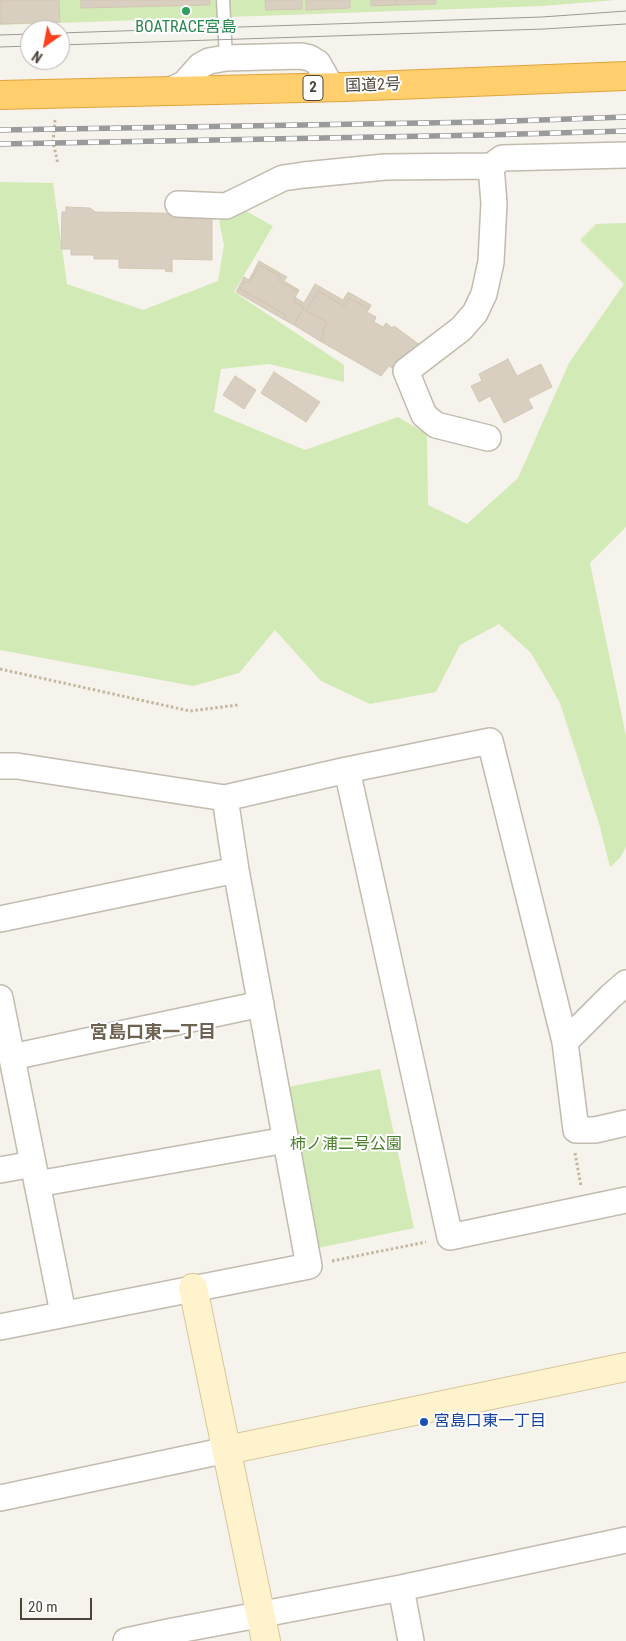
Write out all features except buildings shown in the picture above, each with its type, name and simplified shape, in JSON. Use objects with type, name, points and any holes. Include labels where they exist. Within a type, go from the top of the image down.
[{"type":"highway","name":"国道2号","points":[[0,95],[345,87],[626,76]]},
{"type":"street","points":[[161,92],[173,90],[184,84],[200,66],[226,58],[301,56],[310,58],[318,63],[328,81],[336,86],[345,87]]},
{"type":"street","points":[[178,204],[226,206],[283,178],[304,175],[385,167],[491,166],[502,158],[626,155]]},
{"type":"street","points":[[488,438],[436,425],[424,415],[406,371],[461,329],[475,313],[484,294],[491,262],[494,204],[491,166]]},
{"type":"street","points":[[0,766],[17,766],[226,798],[347,770],[490,741],[565,1042],[576,1130],[595,1130],[626,1123]]},
{"type":"street","points":[[347,770],[450,1237],[626,1200]]},
{"type":"street","points":[[0,1327],[63,1313],[309,1266],[236,870],[226,798]]},
{"type":"street","points":[[0,919],[236,870]]},
{"type":"street","points":[[565,1042],[626,983]]},
{"type":"street","points":[[0,998],[63,1313]]},
{"type":"street","points":[[12,1057],[261,1004]]},
{"type":"street","points":[[0,1170],[35,1174],[286,1140]]},
{"type":"street","points":[[193,1288],[266,1641]]},
{"type":"street","points":[[0,1498],[626,1367]]},
{"type":"street","points":[[126,1641],[174,1636],[261,1614],[401,1588],[626,1540]]},
{"type":"street","points":[[401,1588],[411,1641]]},
{"type":"lane","points":[[223,0],[226,58]]},
{"type":"path","points":[[55,114],[53,142],[58,164]]},
{"type":"path","points":[[0,668],[190,711],[238,705]]},
{"type":"path","points":[[575,1152],[585,1208]]},
{"type":"path","points":[[309,1266],[450,1237]]},
{"type":"green space","name":"BOATRACE宮島","points":[[0,0],[616,0],[542,6],[70,23],[70,20],[20,20],[20,24],[0,25]]},
{"type":"green space","points":[[0,182],[53,183],[67,284],[143,310],[218,281],[224,245],[219,221],[242,209],[273,226],[234,292],[344,365],[344,382],[269,364],[221,369],[214,412],[305,450],[398,417],[427,434],[428,505],[467,524],[518,478],[569,363],[624,284],[580,240],[596,224],[626,223],[626,527],[590,563],[626,736],[626,847],[620,858],[610,867],[600,827],[560,703],[531,653],[499,624],[460,645],[436,692],[370,704],[321,681],[275,630],[239,673],[193,686],[0,650]]},
{"type":"green space","name":"柿ノ浦二号公園","points":[[380,1069],[414,1228],[318,1248],[283,1088]]},
{"type":"tram line","points":[[70,33],[542,17],[626,11]]},
{"type":"tram line","points":[[70,45],[544,29],[626,24]]},
{"type":"tram line","points":[[0,35],[20,34]]},
{"type":"tram line","points":[[0,47],[20,46]]},
{"type":"railway","points":[[0,130],[483,122],[626,117]]},
{"type":"railway","points":[[0,144],[626,131]]},
{"type":"place","name":"BOATRACE宮島","points":[[186,11]]},
{"type":"place","name":"宮島口東一丁目","points":[[424,1422]]},
{"type":"district","name":"宮島口東一丁目","points":[[153,1033]]}]
